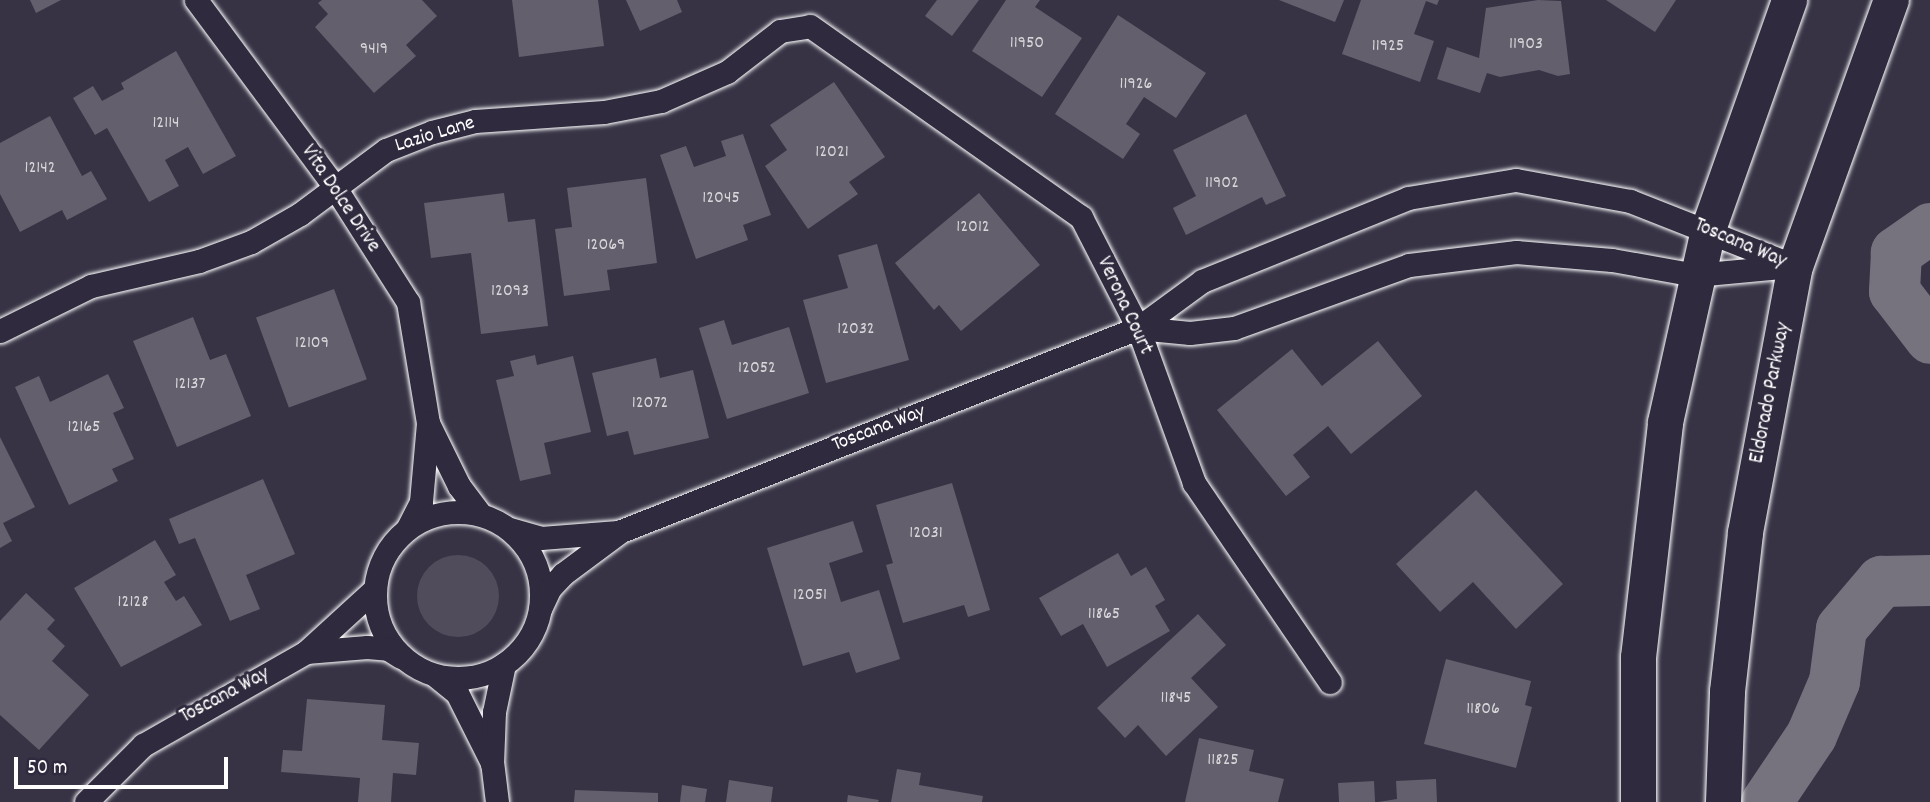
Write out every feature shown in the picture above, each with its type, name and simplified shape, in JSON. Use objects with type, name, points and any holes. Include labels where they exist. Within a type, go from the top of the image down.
[{"type":"main road","points":[[1638,802],[1638,657],[1665,422],[1695,275],[1708,229],[1789,0]]},
{"type":"main road","name":"Eldorado Parkway","points":[[1723,802],[1727,691],[1745,532],[1795,266],[1891,0]]},
{"type":"street","name":"Vita Dolce Drive","points":[[196,0],[334,186],[408,302],[428,423],[421,502],[407,530]]},
{"type":"street","name":"Lazio Lane","points":[[0,331],[100,283],[199,261],[242,245],[299,215],[334,186],[386,150],[432,132],[475,121],[604,112],[661,101],[727,72],[780,32],[810,26]]},
{"type":"street","name":"Verona Court","points":[[810,26],[1081,217],[1138,328],[1194,483],[1330,682]]},
{"type":"street","name":"Toscana Way","points":[[540,609],[563,574],[621,531],[1138,328],[1202,281],[1408,198],[1516,180],[1630,201],[1708,229],[1795,266]]},
{"type":"street","name":"Toscana Way","points":[[1138,328],[1190,334],[1234,328],[1409,265],[1516,252],[1612,260],[1695,275],[1795,266]]},
{"type":"street","name":"Vita Dolce Drive","points":[[428,423],[459,486],[480,514]]},
{"type":"street","points":[[436,676],[454,678],[489,672],[504,664],[521,650],[540,609],[539,579],[529,551],[506,527],[480,514],[452,511],[407,530],[387,550],[374,590],[378,621],[401,657],[436,676],[457,693],[492,764]]},
{"type":"street","name":"Toscana Way","points":[[506,527],[541,538],[621,531]]},
{"type":"street","name":"Toscana Way","points":[[86,802],[115,769],[158,733],[306,652],[374,590]]},
{"type":"street","name":"Toscana Way","points":[[306,652],[367,647],[388,649],[401,657]]},
{"type":"street","points":[[497,802],[492,764],[496,693],[504,664]]},
{"type":"shaded area","points":[[458,555],[474,558],[487,567],[496,580],[499,596],[496,612],[487,625],[474,634],[458,637],[442,634],[429,625],[420,612],[417,596],[420,580],[429,567],[442,558]]},
{"type":"building","points":[[30,0],[61,0],[36,13]]},
{"type":"building","points":[[322,0],[422,0],[437,16],[406,45],[416,56],[374,93],[315,27],[328,14],[318,3]]},
{"type":"building","points":[[512,0],[598,0],[604,46],[519,57]]},
{"type":"building","points":[[626,0],[677,0],[682,12],[640,31]]},
{"type":"building","points":[[937,0],[979,0],[952,36],[925,16]]},
{"type":"building","points":[[1006,0],[1040,0],[1035,7],[1082,38],[1042,97],[972,51]]},
{"type":"building","points":[[1279,0],[1344,0],[1335,22]]},
{"type":"building","points":[[1361,0],[1439,0],[1437,5],[1426,1],[1414,34],[1434,41],[1420,82],[1342,54]]},
{"type":"building","points":[[1538,0],[1561,1],[1570,74],[1558,76],[1539,70],[1500,77],[1487,73],[1480,93],[1437,79],[1447,47],[1479,58],[1486,8]]},
{"type":"building","points":[[1606,0],[1676,0],[1655,32]]},
{"type":"building","points":[[1118,15],[1206,73],[1176,118],[1144,97],[1126,124],[1140,134],[1123,159],[1055,114]]},
{"type":"building","points":[[176,51],[236,156],[203,174],[188,147],[165,160],[179,186],[149,202],[107,128],[95,135],[73,98],[93,86],[102,101],[124,89],[121,83]]},
{"type":"building","points":[[834,82],[885,157],[849,182],[858,194],[808,229],[765,166],[787,150],[770,125]]},
{"type":"building","points":[[1246,114],[1286,196],[1266,205],[1262,197],[1186,235],[1173,208],[1196,196],[1173,150]]},
{"type":"building","points":[[50,116],[82,176],[91,171],[107,199],[67,220],[62,210],[20,232],[0,194],[0,143]]},
{"type":"building","points":[[743,134],[771,215],[743,225],[748,240],[696,259],[660,155],[686,146],[694,167],[726,156],[721,141]]},
{"type":"building","points":[[646,178],[657,263],[607,270],[610,290],[564,296],[555,229],[572,227],[567,188]]},
{"type":"building","points":[[504,193],[508,222],[535,219],[548,326],[481,334],[471,253],[431,258],[424,203]]},
{"type":"building","points":[[979,193],[1040,265],[961,331],[939,305],[934,310],[895,263]]},
{"type":"building","points":[[877,244],[909,360],[826,383],[803,300],[848,288],[838,255]]},
{"type":"building","points":[[334,289],[367,379],[289,408],[256,317]]},
{"type":"building","points":[[193,317],[210,360],[226,354],[251,416],[177,447],[133,341]]},
{"type":"building","points":[[724,320],[732,345],[789,327],[809,393],[727,419],[699,328]]},
{"type":"building","points":[[1378,341],[1422,396],[1351,454],[1328,426],[1293,455],[1310,477],[1286,496],[1217,410],[1292,349],[1322,386]]},
{"type":"building","points":[[535,355],[537,365],[573,356],[591,432],[544,443],[551,474],[520,481],[496,380],[514,376],[510,361]]},
{"type":"building","points":[[656,358],[660,378],[693,370],[709,438],[634,455],[628,431],[607,436],[592,373]]},
{"type":"building","points":[[108,374],[124,408],[113,413],[134,459],[112,469],[118,481],[69,505],[15,387],[39,376],[50,402]]},
{"type":"building","points":[[0,437],[35,507],[3,523],[12,541],[0,548]]},
{"type":"building","points":[[263,479],[295,554],[246,575],[260,609],[230,621],[195,538],[179,544],[169,519]]},
{"type":"building","points":[[952,483],[990,610],[968,617],[964,605],[903,623],[886,565],[893,563],[876,505]]},
{"type":"building","points":[[1476,490],[1563,584],[1516,629],[1473,582],[1440,612],[1396,564]]},
{"type":"building","points":[[853,521],[863,552],[829,563],[841,602],[879,590],[900,659],[856,673],[849,652],[803,666],[767,548]]},
{"type":"building","points":[[155,540],[176,575],[164,582],[176,601],[184,596],[202,625],[121,667],[74,588]]},
{"type":"building","points":[[1118,553],[1131,576],[1146,567],[1165,600],[1155,606],[1170,631],[1107,667],[1083,624],[1061,636],[1039,598]]},
{"type":"building","points":[[26,593],[55,620],[47,629],[65,646],[52,661],[89,695],[39,750],[0,715],[0,621]]},
{"type":"building","points":[[1198,614],[1226,645],[1191,678],[1218,707],[1166,756],[1138,725],[1125,738],[1097,708]]},
{"type":"building","points":[[1446,659],[1531,681],[1525,705],[1532,707],[1516,768],[1424,744]]},
{"type":"building","points":[[307,699],[385,705],[382,740],[419,743],[416,775],[393,773],[391,802],[358,802],[360,778],[281,772],[283,750],[302,751]]},
{"type":"building","points":[[1199,738],[1254,750],[1249,771],[1284,779],[1278,802],[1185,802]]},
{"type":"building","points":[[897,769],[921,773],[919,785],[983,796],[982,802],[891,802]]},
{"type":"building","points":[[1436,779],[1437,802],[1378,802],[1397,799],[1396,781]]},
{"type":"building","points":[[729,780],[773,787],[771,802],[726,802]]},
{"type":"building","points":[[1374,781],[1375,802],[1339,802],[1338,783]]},
{"type":"building","points":[[682,785],[707,789],[705,802],[680,802]]},
{"type":"building","points":[[575,790],[658,793],[658,802],[574,802]]},
{"type":"building","points":[[848,795],[879,800],[847,802]]},
{"type":"waterway","points":[[1930,228],[1896,252],[1894,291],[1930,338]]},
{"type":"waterway","points":[[1766,802],[1811,735],[1834,681],[1841,628],[1881,581],[1930,580]]}]
